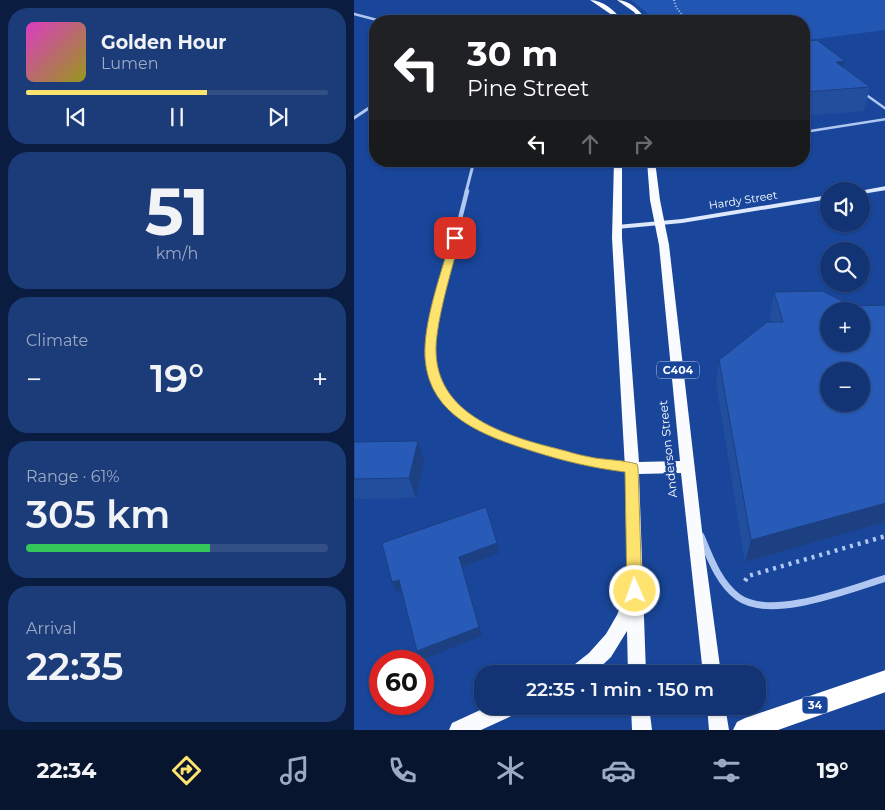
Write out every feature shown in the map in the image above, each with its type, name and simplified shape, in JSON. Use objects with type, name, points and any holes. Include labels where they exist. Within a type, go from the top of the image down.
[{"type":"highway","name":"34","points":[[745,730],[885,681]]},
{"type":"main road","points":[[593,0],[614,15]]},
{"type":"main road","points":[[620,0],[639,15]]},
{"type":"main road","points":[[618,167],[617,226],[632,468],[637,665]]},
{"type":"main road","name":"Anderson Street","points":[[651,167],[654,200],[664,245],[711,665]]},
{"type":"main road","points":[[870,191],[885,188]]},
{"type":"main road","name":"Hardy Street","points":[[617,226],[660,223],[820,198]]},
{"type":"main road","points":[[632,468],[688,467]]},
{"type":"main road","points":[[588,665],[617,633],[632,598],[634,576]]},
{"type":"main road","points":[[459,730],[492,715]]},
{"type":"main road","points":[[641,715],[642,730]]},
{"type":"main road","points":[[717,715],[719,730]]},
{"type":"street","points":[[354,14],[369,18]]},
{"type":"street","points":[[354,118],[369,108]]},
{"type":"street","points":[[473,167],[431,335],[431,360],[439,390],[469,420],[495,434],[564,456],[595,463],[632,468]]},
{"type":"street","points":[[693,517],[716,569],[724,582],[746,602],[762,606],[784,605],[885,578]]},
{"type":"lane","points":[[858,88],[885,110]]},
{"type":"lane","points":[[810,131],[870,123],[885,119]]},
{"type":"path","points":[[674,0],[676,7],[682,15]]},
{"type":"path","points":[[744,582],[748,576],[885,536]]},
{"type":"shaded area","points":[[631,0],[885,0],[885,30],[810,40],[810,15],[648,15]]},
{"type":"building","points":[[817,40],[845,61],[836,62],[870,87],[810,92],[810,41]]},
{"type":"building","points":[[774,292],[824,292],[845,302],[820,302],[820,352],[870,352],[870,305],[886,305],[886,503],[751,540],[719,360],[767,322],[783,322]]},
{"type":"building","points":[[418,441],[409,478],[354,479],[354,442]]},
{"type":"building","points":[[486,507],[497,543],[459,557],[479,627],[417,650],[399,580],[392,582],[382,543]]},
{"type":"route","points":[[455,238],[431,335],[431,360],[437,386],[442,396],[469,420],[495,434],[564,456],[595,463],[632,468],[635,591]]}]
